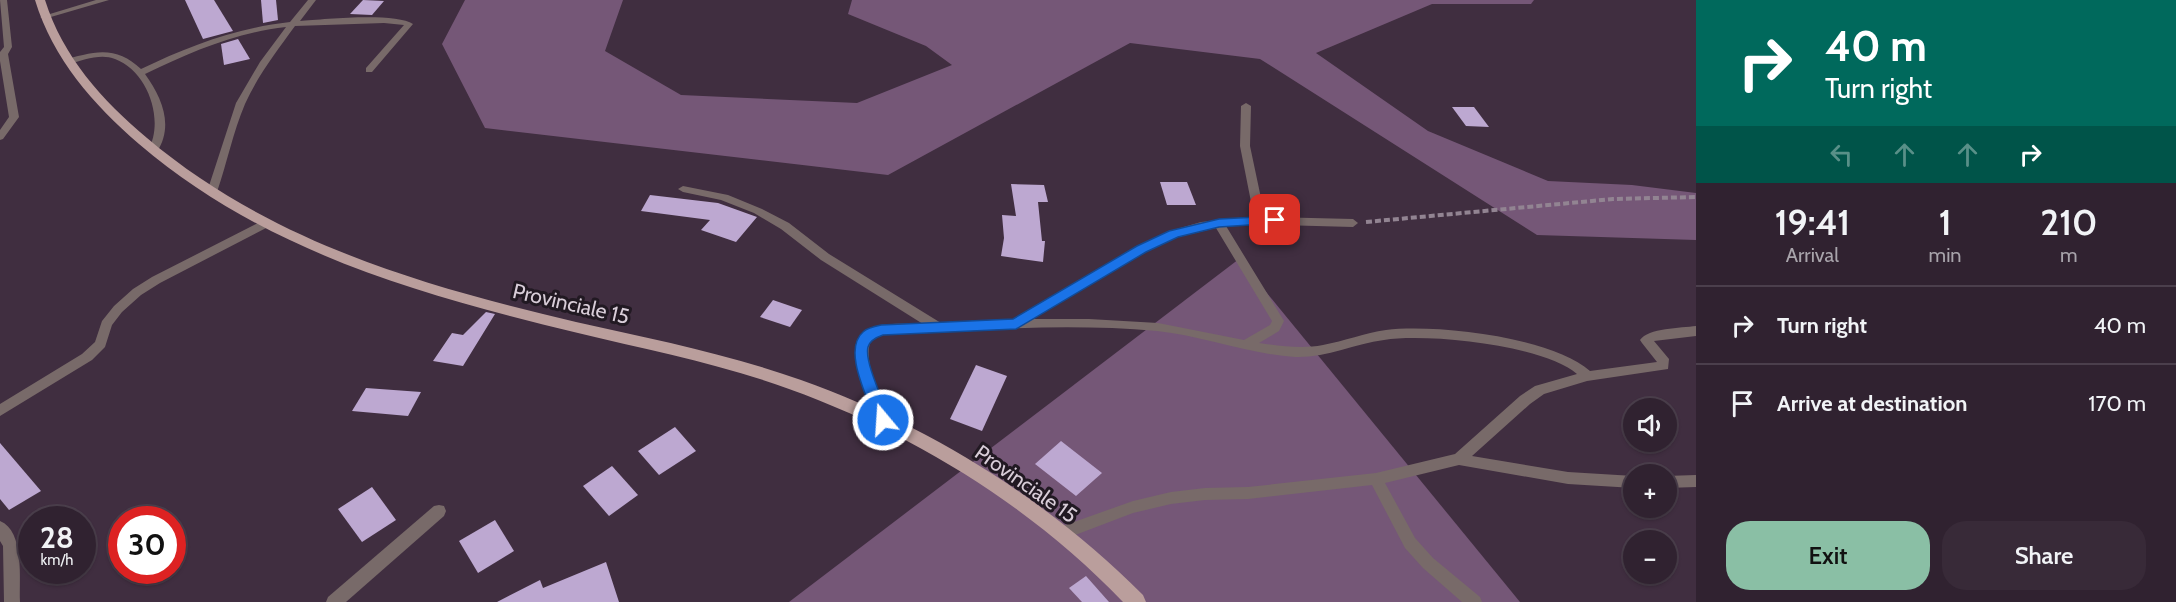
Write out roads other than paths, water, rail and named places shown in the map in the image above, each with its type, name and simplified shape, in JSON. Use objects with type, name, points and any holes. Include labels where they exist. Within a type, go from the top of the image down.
[{"type":"main road","name":"Provinciale 15","points":[[39,0],[44,17],[69,61],[109,112],[173,166],[264,224],[406,282],[469,301],[684,351],[767,375],[824,395],[883,420],[933,446],[1062,533],[1136,602]]},
{"type":"street","points":[[0,137],[14,117],[2,56],[8,47],[8,27],[3,0]]},
{"type":"street","points":[[44,17],[105,0]]},
{"type":"street","points":[[212,192],[222,165],[230,130],[248,88],[267,57],[312,0]]},
{"type":"street","points":[[140,73],[228,35],[293,24],[358,21],[409,24],[369,70]]},
{"type":"street","points":[[69,61],[108,54],[130,63],[140,73],[158,110],[162,127],[159,145],[153,150]]},
{"type":"street","points":[[1246,106],[1245,146],[1260,220]]},
{"type":"street","points":[[683,189],[724,197],[758,211],[785,226],[825,257],[938,327]]},
{"type":"street","points":[[1016,324],[1142,249],[1174,234],[1219,223],[1260,220],[1353,222]]},
{"type":"street","points":[[1219,223],[1278,321],[1275,328],[1245,345]]},
{"type":"street","points":[[0,411],[87,357],[102,344],[106,324],[118,309],[137,292],[264,224]]},
{"type":"street","points":[[883,420],[862,362],[861,346],[868,335],[881,330],[1062,323],[1155,327],[1188,330],[1266,350],[1299,352],[1329,349],[1376,336],[1397,333],[1501,342],[1567,360],[1587,376]]},
{"type":"street","points":[[1459,459],[1525,400],[1540,390],[1587,376],[1663,366],[1663,360],[1646,340],[1651,337],[1696,331]]},
{"type":"street","points":[[1062,533],[1133,507],[1171,498],[1248,493],[1376,479],[1459,459],[1529,472],[1623,483]]},
{"type":"street","points":[[1376,479],[1410,543],[1428,563],[1474,602]]},
{"type":"street","points":[[1677,482],[1696,481]]},
{"type":"street","points":[[334,602],[439,511]]},
{"type":"street","points":[[0,528],[11,545],[12,602]]}]
